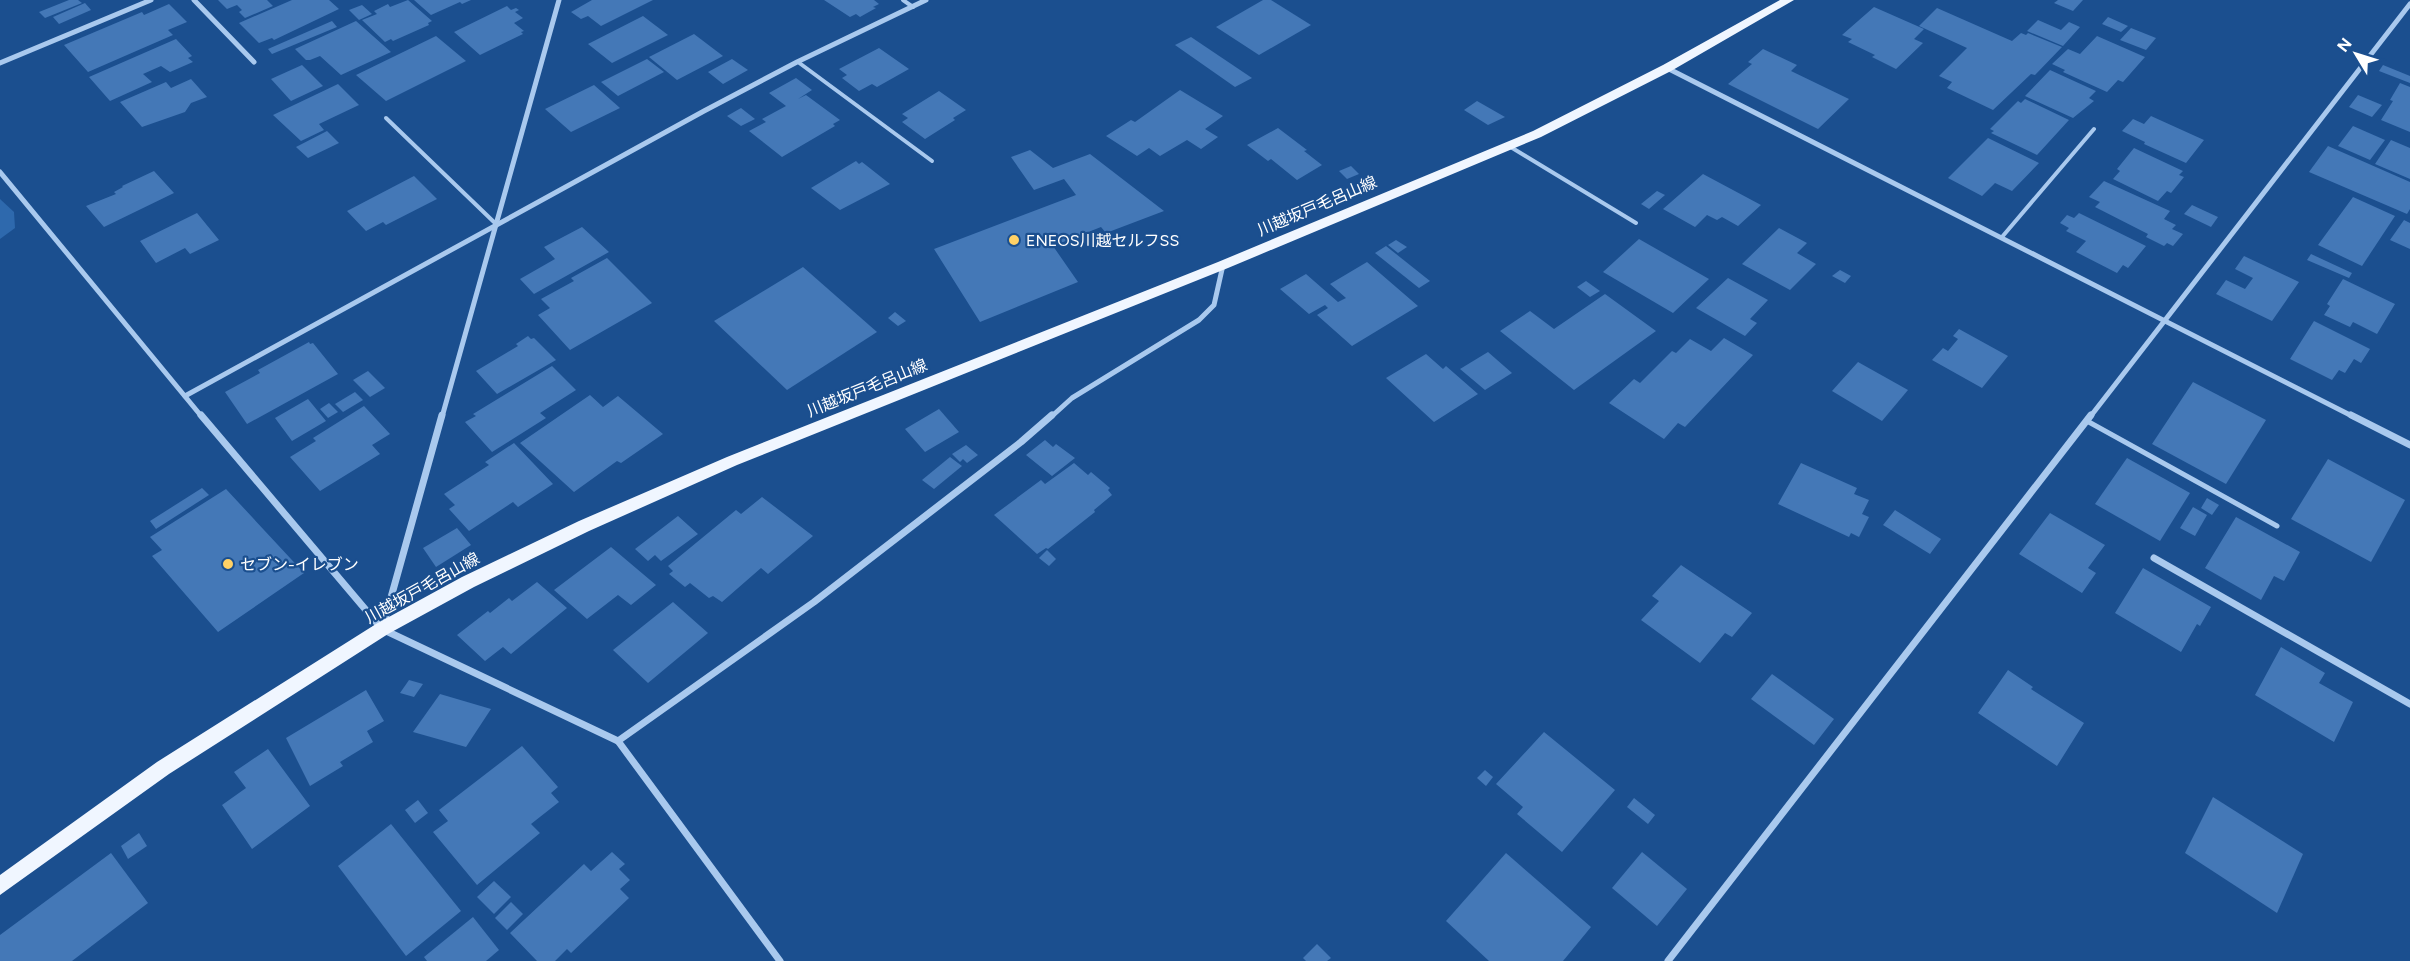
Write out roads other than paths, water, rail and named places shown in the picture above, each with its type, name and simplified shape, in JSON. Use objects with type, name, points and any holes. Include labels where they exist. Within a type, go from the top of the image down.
[{"type":"main road","name":"川越坂戸毛呂山線","points":[[0,886],[163,768],[382,629],[468,582],[563,536],[711,470],[1223,265],[1509,146],[1667,68],[1788,0]]},
{"type":"street","points":[[0,63],[151,0]]},
{"type":"street","points":[[194,0],[254,62]]},
{"type":"street","points":[[382,629],[559,0]]},
{"type":"street","points":[[185,396],[496,224],[798,62],[888,21],[926,0]]},
{"type":"street","points":[[1668,961],[2410,4]]},
{"type":"street","points":[[1667,68],[2410,446]]},
{"type":"street","points":[[0,172],[382,629],[618,741],[780,961]]},
{"type":"street","points":[[618,741],[814,602],[1021,442],[1072,398],[1199,320],[1214,305],[1223,265]]},
{"type":"street","points":[[2154,558],[2410,704]]},
{"type":"lane","points":[[903,0],[913,7]]},
{"type":"lane","points":[[798,62],[932,161]]},
{"type":"lane","points":[[386,118],[496,224]]},
{"type":"lane","points":[[2002,237],[2094,129]]},
{"type":"lane","points":[[1509,146],[1636,223]]},
{"type":"lane","points":[[2087,421],[2277,526]]},
{"type":"place","name":"ENEOS川越セルフSS","points":[[1014,240]]},
{"type":"place","name":"セブン-イレブン","points":[[228,564]]}]
